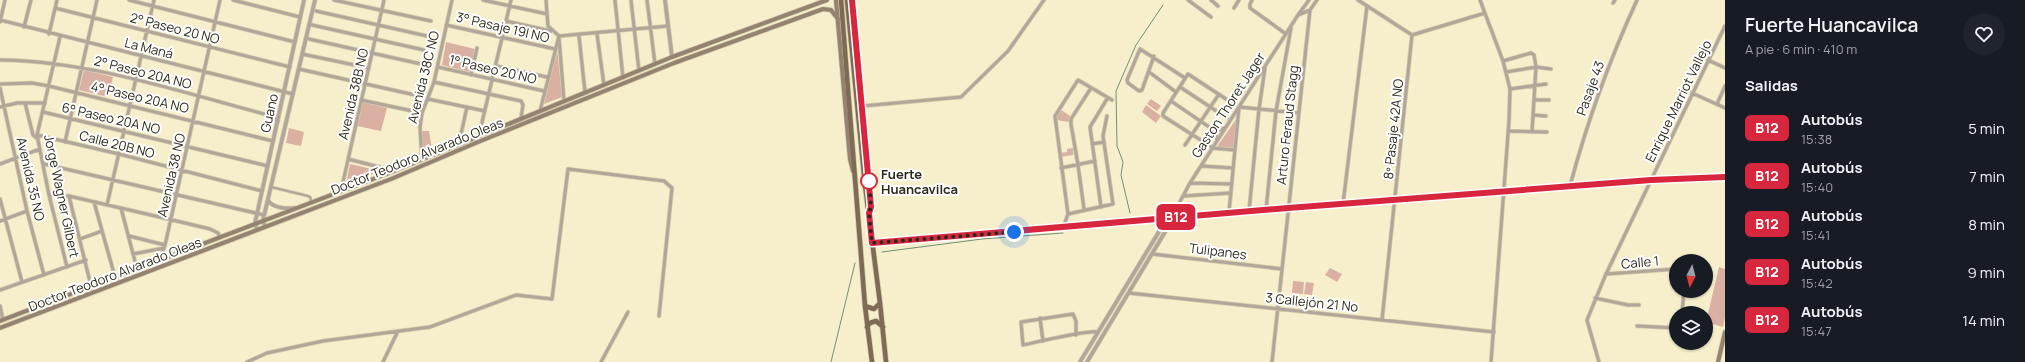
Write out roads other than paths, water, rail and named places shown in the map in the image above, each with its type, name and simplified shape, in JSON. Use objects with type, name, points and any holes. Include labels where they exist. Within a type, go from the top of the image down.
[{"type":"main road","name":"Doctor Teodoro Alvarado Oleas","points":[[1,320],[255,224],[264,218],[341,192],[585,92],[623,78],[672,56],[827,0]]},
{"type":"main road","points":[[836,0],[850,159],[855,179]]},
{"type":"main road","points":[[841,0],[865,306],[872,362]]},
{"type":"main road","points":[[847,0],[886,362]]},
{"type":"main road","points":[[852,0],[863,106],[871,207],[869,213]]},
{"type":"main road","name":"Doctor Teodoro Alvarado Oleas","points":[[0,328],[391,179],[478,142],[716,47],[823,9],[831,10],[838,19]]},
{"type":"main road","points":[[850,26],[856,41],[854,60]]},
{"type":"main road","points":[[865,306],[874,309],[880,303]]},
{"type":"main road","points":[[867,328],[870,323],[874,321],[880,323],[883,327]]},
{"type":"main road","points":[[1718,362],[1725,332]]},
{"type":"street","points":[[0,21],[5,0]]},
{"type":"street","points":[[24,27],[31,0]]},
{"type":"street","points":[[49,34],[58,0]]},
{"type":"street","points":[[65,142],[97,0]]},
{"type":"street","points":[[129,0],[295,42]]},
{"type":"street","points":[[107,205],[154,0]]},
{"type":"street","name":"Avenida 38 NO","points":[[160,260],[171,220],[220,0]]},
{"type":"street","points":[[233,0],[300,17]]},
{"type":"street","name":"Guano","points":[[257,230],[255,224],[257,214],[304,0]]},
{"type":"street","name":"Guano","points":[[264,218],[315,0]]},
{"type":"street","points":[[334,0],[431,21]]},
{"type":"street","name":"Avenida 38B NO","points":[[341,192],[384,0]]},
{"type":"street","name":"Avenida 38C NO","points":[[422,160],[420,127],[422,113],[438,67],[452,0]]},
{"type":"street","points":[[483,0],[546,14]]},
{"type":"street","points":[[479,135],[511,0]]},
{"type":"street","points":[[546,0],[546,14],[548,26],[551,31]]},
{"type":"street","points":[[615,0],[623,78]]},
{"type":"street","points":[[631,0],[639,71]]},
{"type":"street","points":[[648,0],[655,64]]},
{"type":"street","points":[[665,0],[672,56]]},
{"type":"street","points":[[863,106],[961,97],[1008,51],[1044,0]]},
{"type":"street","points":[[1188,0],[1211,17]]},
{"type":"street","points":[[1211,0],[1218,6]]},
{"type":"street","points":[[1234,8],[1239,0]]},
{"type":"street","points":[[1252,0],[1250,8],[1286,34]]},
{"type":"street","name":"Gaston Thoret Jager","points":[[1086,362],[1168,227],[1171,218],[1211,147],[1217,141],[1309,0]]},
{"type":"street","points":[[1298,15],[1310,10],[1317,0]]},
{"type":"street","points":[[1358,0],[1412,35],[1485,12]]},
{"type":"street","points":[[1480,0],[1503,61],[1510,89],[1491,362]]},
{"type":"street","name":"Pasaje 43","points":[[1570,186],[1582,140],[1602,81],[1637,0]]},
{"type":"street","points":[[1343,204],[1367,6]]},
{"type":"street","name":"2° Paseo 20 NO","points":[[56,8],[146,32],[290,67]]},
{"type":"street","name":"Arturo Feraud Stagg","points":[[1272,362],[1310,10]]},
{"type":"street","points":[[316,11],[427,36]]},
{"type":"street","name":"La Maná","points":[[0,21],[293,94]]},
{"type":"street","points":[[506,21],[551,31],[559,36],[579,36],[668,26]]},
{"type":"street","points":[[312,25],[424,50]]},
{"type":"street","name":"3° Pasaje 19I NO","points":[[446,25],[555,49]]},
{"type":"street","points":[[1266,210],[1276,111],[1291,26]]},
{"type":"street","name":"Enrique Marriot Vallejo","points":[[1599,362],[1587,320],[1595,298],[1725,26]]},
{"type":"street","points":[[597,34],[604,85]]},
{"type":"street","name":"8º Pasaje 42A NO","points":[[1382,320],[1412,35]]},
{"type":"street","points":[[540,111],[547,77],[559,36]]},
{"type":"street","points":[[559,36],[564,101]]},
{"type":"street","points":[[579,36],[585,92]]},
{"type":"street","name":"Jorge Wagner Gilbert","points":[[60,37],[38,137],[49,195],[67,267]]},
{"type":"street","points":[[309,39],[421,64]]},
{"type":"street","points":[[471,75],[477,48]]},
{"type":"street","points":[[1154,56],[1142,90],[1139,91],[1128,83],[1127,80],[1140,48],[1154,56],[1185,78]]},
{"type":"street","points":[[1503,61],[1531,53],[1534,55],[1536,68],[1532,132]]},
{"type":"street","points":[[302,54],[369,68]]},
{"type":"street","name":"2° Paseo 20A NO","points":[[0,60],[54,62],[82,68],[268,115],[278,121]]},
{"type":"street","points":[[1708,60],[1725,68]]},
{"type":"street","points":[[496,66],[547,77]]},
{"type":"street","points":[[1249,211],[1258,109],[1265,66]]},
{"type":"street","name":"1° Paseo 20 NO","points":[[438,67],[544,91]]},
{"type":"street","points":[[299,68],[415,95]]},
{"type":"street","points":[[1506,72],[1536,68],[1550,69]]},
{"type":"street","points":[[1148,72],[1176,92]]},
{"type":"street","points":[[1232,103],[1188,74],[1163,116],[1211,147],[1235,150]]},
{"type":"street","points":[[1063,228],[1068,214],[1055,116],[1078,80],[1112,100]]},
{"type":"street","points":[[434,82],[522,102],[521,118]]},
{"type":"street","name":"4° Paseo 20A NO","points":[[0,84],[32,83],[49,86],[193,120],[273,141]]},
{"type":"street","points":[[1510,89],[1546,84]]},
{"type":"street","points":[[1717,104],[1725,86]]},
{"type":"street","points":[[1180,87],[1227,118]]},
{"type":"street","name":"Avenida 35 NO","points":[[0,88],[27,211],[44,275]]},
{"type":"street","points":[[1084,209],[1071,119],[1091,88]]},
{"type":"street","points":[[1692,93],[1725,108]]},
{"type":"street","points":[[1185,145],[1219,94]]},
{"type":"street","points":[[1101,207],[1090,124],[1107,98]]},
{"type":"street","points":[[428,99],[485,111]]},
{"type":"street","points":[[361,100],[422,113]]},
{"type":"street","points":[[1534,100],[1549,100]]},
{"type":"street","points":[[1171,101],[1215,130],[1225,128]]},
{"type":"street","points":[[0,107],[4,105],[25,103],[45,103]]},
{"type":"street","points":[[25,103],[33,135],[38,137]]},
{"type":"street","points":[[459,143],[467,107]]},
{"type":"street","points":[[1230,212],[1239,107],[1299,113]]},
{"type":"street","name":"6° Paseo 20A NO","points":[[43,112],[268,166]]},
{"type":"street","points":[[1533,115],[1546,116]]},
{"type":"street","points":[[1068,214],[1084,209],[1113,204],[1104,142],[1107,116]]},
{"type":"street","points":[[1215,130],[1217,141]]},
{"type":"street","points":[[1508,131],[1547,132]]},
{"type":"street","name":"Calle 20B NO","points":[[38,137],[119,154],[262,191]]},
{"type":"street","points":[[1092,144],[1104,142]]},
{"type":"street","points":[[0,164],[40,149]]},
{"type":"street","points":[[348,158],[383,168],[388,173]]},
{"type":"street","points":[[1061,168],[1095,161]]},
{"type":"street","points":[[44,164],[257,214],[264,218],[265,227]]},
{"type":"street","points":[[1201,166],[1234,168]]},
{"type":"street","points":[[247,362],[267,353],[323,341],[430,327],[507,297],[516,295],[552,299],[568,169],[664,181],[672,188],[659,316]]},
{"type":"street","points":[[872,243],[1063,228],[1230,212],[1651,180],[1725,177]]},
{"type":"street","points":[[1190,183],[1232,184]]},
{"type":"street","points":[[271,187],[308,196],[310,197],[311,203]]},
{"type":"street","points":[[1183,196],[1231,193]]},
{"type":"street","points":[[49,195],[69,196],[210,229],[218,233],[220,237]]},
{"type":"street","points":[[69,196],[86,260],[91,286]]},
{"type":"street","points":[[0,199],[22,282]]},
{"type":"street","points":[[268,200],[271,205],[284,208],[298,207]]},
{"type":"street","points":[[94,202],[115,277]]},
{"type":"street","points":[[121,208],[137,269]]},
{"type":"street","points":[[0,221],[27,211]]},
{"type":"street","name":"Gaston Thoret Jager","points":[[1080,362],[1160,230],[1171,218]]},
{"type":"street","points":[[80,239],[102,231]]},
{"type":"street","points":[[129,236],[165,246]]},
{"type":"street","points":[[133,254],[165,246]]},
{"type":"street","name":"Tulipanes","points":[[1152,254],[1282,269]]},
{"type":"street","points":[[0,290],[86,260]]},
{"type":"street","name":"Calle 1","points":[[1606,274],[1669,270]]},
{"type":"street","name":"3 Callejón 21 No","points":[[1129,293],[1494,332]]},
{"type":"street","points":[[1595,298],[1628,305],[1639,305]]},
{"type":"street","points":[[0,306],[1,320]]},
{"type":"street","points":[[601,362],[628,312]]},
{"type":"street","points":[[1076,335],[1074,314],[1021,321],[1023,345],[1098,332]]},
{"type":"street","points":[[1040,318],[1043,341]]},
{"type":"street","points":[[1637,326],[1669,328]]},
{"type":"street","points":[[383,362],[398,331]]},
{"type":"waterway","points":[[1130,213],[1121,175],[1123,162],[1117,146],[1116,91],[1136,45],[1163,5]]},
{"type":"waterway","points":[[882,252],[982,239],[1063,233]]},
{"type":"waterway","points":[[831,362],[855,263]]},
{"type":"place","name":"Fuerte Huancavilca","points":[[869,181]]}]
